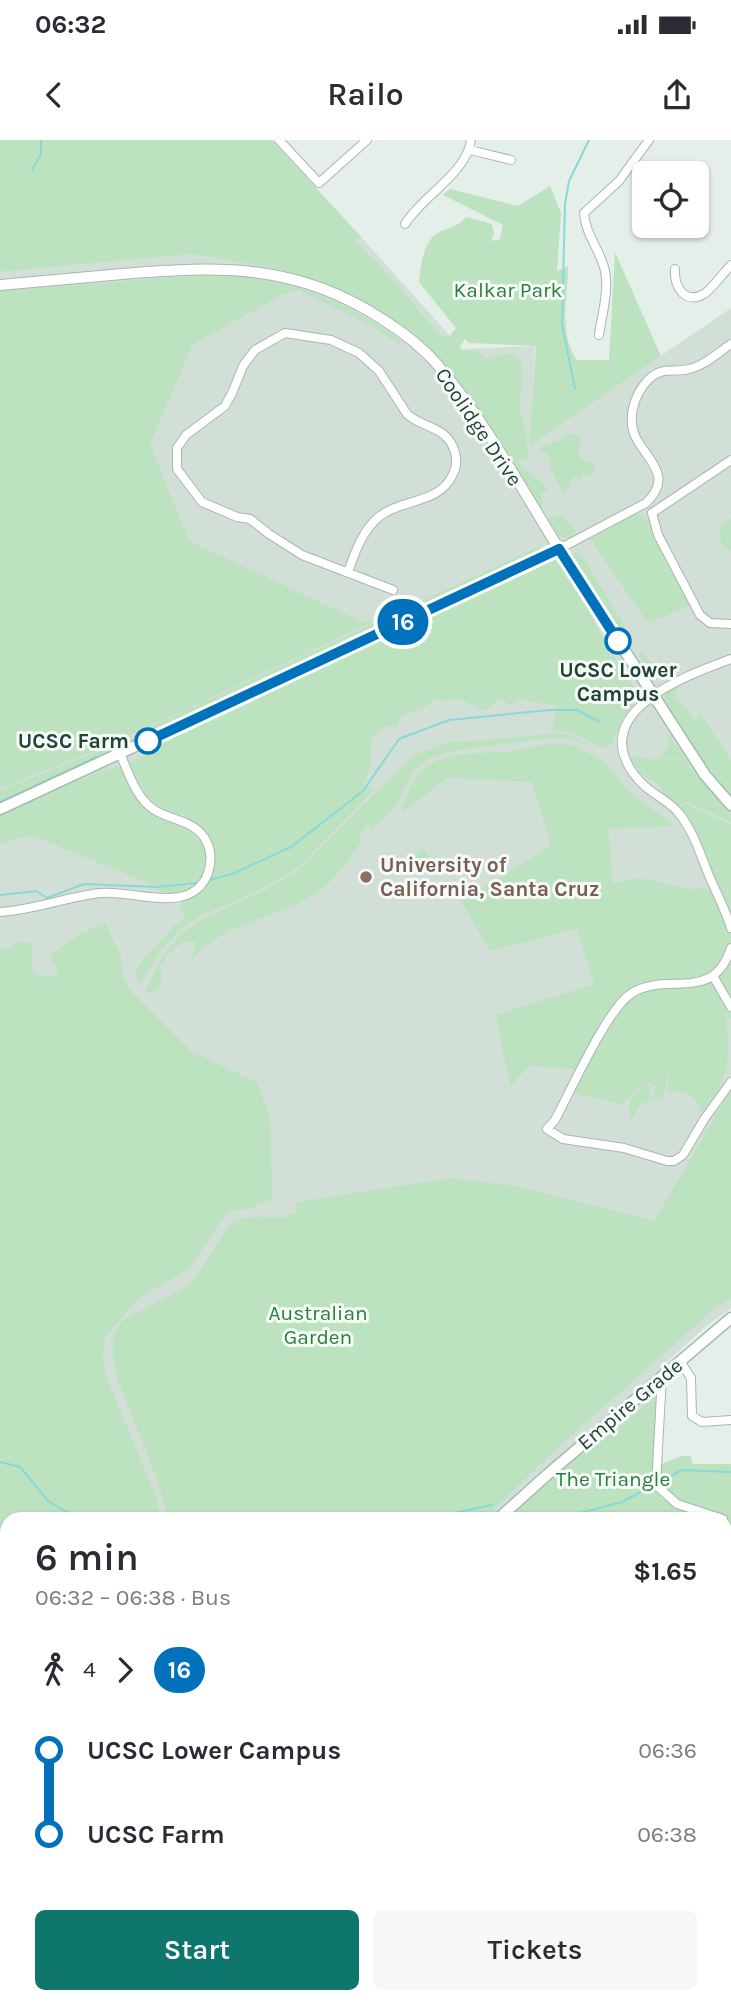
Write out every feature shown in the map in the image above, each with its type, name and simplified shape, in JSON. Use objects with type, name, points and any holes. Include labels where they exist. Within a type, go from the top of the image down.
[{"type":"main road","name":"Coolidge Drive","points":[[559,549],[705,775],[731,806]]},
{"type":"main road","points":[[0,809],[559,549]]},
{"type":"main road","name":"Empire Grade","points":[[506,1512],[662,1376],[730,1321]]},
{"type":"street","points":[[279,140],[319,183],[367,140]]},
{"type":"street","points":[[405,224],[413,212],[466,158],[471,140]]},
{"type":"street","points":[[599,335],[606,285],[604,267],[585,225],[583,213],[619,181],[649,140]]},
{"type":"street","points":[[470,150],[511,160]]},
{"type":"street","points":[[675,269],[677,289],[683,295],[693,297],[706,293],[731,265]]},
{"type":"street","name":"Coolidge Drive","points":[[0,285],[215,268],[277,274],[349,300],[386,321],[434,360],[488,434],[559,549]]},
{"type":"street","points":[[348,572],[367,530],[379,517],[429,498],[448,486],[457,466],[455,454],[451,443],[439,429],[407,414],[379,371],[359,354],[331,340],[285,334],[254,350],[243,366],[225,406],[186,435],[177,448],[177,469],[202,502],[237,517],[250,519],[302,555],[388,590],[394,590]]},
{"type":"street","points":[[559,549],[646,503],[656,494],[656,466],[635,436],[632,421],[636,395],[658,371],[690,369],[731,344]]},
{"type":"street","points":[[652,513],[731,460]]},
{"type":"street","points":[[638,507],[652,513]]},
{"type":"street","points":[[652,513],[658,535],[700,615],[710,623],[731,624]]},
{"type":"street","points":[[731,659],[674,681],[653,695],[637,710],[626,727],[622,744],[625,758],[644,786],[675,809],[688,826],[731,928]]},
{"type":"street","points":[[0,912],[110,892],[176,899],[192,892],[206,879],[211,859],[205,839],[191,825],[153,809],[145,801],[136,789],[120,754]]},
{"type":"street","points":[[731,948],[723,966],[713,976],[696,983],[648,986],[626,996],[614,1012],[555,1120],[547,1129],[563,1139],[624,1148],[674,1161],[683,1155],[731,1082]]},
{"type":"street","points":[[713,976],[731,1007]]},
{"type":"street","points":[[680,1361],[691,1378],[692,1416],[702,1422],[731,1420]]},
{"type":"street","points":[[662,1376],[655,1481],[660,1490],[677,1504],[702,1512]]},
{"type":"shaded area","name":"University of California, Santa Cruz","points":[[362,238],[462,349],[535,346],[530,445],[731,308],[731,1308],[706,1326],[664,1365],[650,1512],[0,1512],[0,272]]},
{"type":"green space","name":"Kalkar Park","points":[[0,140],[272,140],[362,238],[354,240],[396,283],[439,335],[449,337],[456,328],[419,282],[428,244],[436,234],[466,217],[492,224],[494,233],[491,241],[500,239],[503,225],[443,195],[450,189],[518,206],[550,186],[561,213],[557,271],[568,266],[566,327],[571,350],[577,360],[609,360],[615,252],[661,356],[529,446],[536,346],[469,343],[465,339],[459,348],[462,350],[476,351],[486,358],[513,355],[517,356],[521,363],[519,406],[526,433],[528,460],[517,459],[524,469],[548,489],[541,493],[543,511],[458,381],[425,345],[382,313],[328,284],[278,269],[193,254],[0,272]]},
{"type":"green space","points":[[212,274],[263,279],[312,292],[358,313],[401,341],[399,344],[370,325],[299,290],[284,294],[193,344],[150,444],[189,541],[365,623],[391,613],[107,746],[0,788],[0,291]]},
{"type":"green space","points":[[570,433],[580,437],[578,453],[583,461],[592,462],[595,466],[592,475],[586,476],[581,471],[582,477],[578,479],[576,476],[563,492],[549,466],[551,457],[538,448],[558,441]]},
{"type":"green space","points":[[637,513],[651,521],[691,605],[648,623],[590,539]]},
{"type":"green space","points":[[560,514],[571,523],[578,535],[570,539],[559,536],[548,520]]},
{"type":"green space","points":[[731,518],[731,551],[723,545],[719,527]]},
{"type":"green space","points":[[540,546],[544,549],[540,552],[182,717],[179,721],[146,731],[119,744],[157,724]]},
{"type":"green space","points":[[576,552],[585,560],[630,635],[613,620],[598,599],[571,554]]},
{"type":"green space","points":[[551,559],[559,564],[576,586],[610,651],[610,657],[613,655],[639,696],[624,716],[611,745],[602,748],[570,732],[552,731],[557,706],[518,699],[510,706],[501,698],[484,711],[467,702],[436,699],[398,719],[398,727],[386,726],[372,738],[370,767],[364,783],[373,791],[301,864],[243,898],[202,915],[184,926],[161,950],[139,985],[136,973],[140,964],[175,924],[181,925],[185,912],[179,909],[180,904],[206,882],[212,848],[184,819],[185,814],[181,813],[179,817],[170,813],[149,797],[130,765],[132,761],[148,752],[154,753],[154,748],[182,731],[188,734],[186,729]]},
{"type":"green space","points":[[641,650],[659,671],[650,678],[639,656]]},
{"type":"green space","points":[[679,685],[674,698],[687,708],[695,723],[700,712],[731,761],[731,796],[704,762],[664,700],[667,692]]},
{"type":"green space","points":[[560,733],[574,736],[589,745],[568,738],[548,738],[459,750],[430,758],[414,770],[395,808],[372,829],[368,824],[358,836],[363,839],[341,870],[325,886],[292,906],[219,937],[190,963],[196,942],[179,945],[159,968],[162,971],[162,983],[151,993],[145,992],[162,957],[180,935],[201,920],[268,889],[297,871],[414,755],[446,743]]},
{"type":"green space","points":[[669,735],[691,767],[675,758],[661,758],[669,744]]},
{"type":"green space","points":[[554,743],[575,746],[606,763],[628,791],[675,826],[608,829],[613,883],[640,878],[690,889],[720,888],[693,826],[679,806],[686,804],[731,825],[731,1018],[726,1014],[728,1056],[718,1089],[701,1113],[697,1102],[690,1095],[668,1092],[669,1071],[663,1098],[650,1101],[657,1086],[647,1082],[651,1091],[649,1101],[640,1105],[632,1119],[630,1101],[640,1090],[643,1080],[637,1091],[622,1104],[577,1094],[576,1090],[585,1070],[529,1066],[510,1087],[496,1015],[594,984],[577,929],[490,951],[461,901],[551,846],[532,782],[447,778],[404,811],[401,808],[418,774],[441,759]]},
{"type":"green space","points":[[110,747],[108,752],[99,758],[0,804],[0,790]]},
{"type":"green space","points":[[630,757],[674,760],[691,768],[731,814],[731,822],[688,802],[678,805],[663,794],[654,781],[641,775]]},
{"type":"green space","points":[[116,766],[121,767],[131,789],[145,808],[189,831],[203,846],[206,858],[204,869],[199,879],[191,886],[171,893],[160,891],[150,884],[34,836],[17,838],[0,846],[0,816],[72,782]]},
{"type":"green space","points":[[423,848],[436,868],[427,872],[412,870],[415,854]]},
{"type":"green space","points":[[105,923],[121,956],[123,977],[130,990],[192,1052],[257,1082],[270,1119],[272,1199],[251,1208],[227,1212],[189,1269],[139,1298],[105,1337],[105,1373],[160,1512],[0,1512],[0,948],[11,948],[17,942],[32,943],[32,968],[43,976],[57,976],[57,967],[49,956],[81,933]]},
{"type":"green space","name":"Australian Garden","points":[[731,1089],[731,1299],[716,1307],[553,1452],[491,1512],[166,1512],[157,1479],[118,1381],[113,1356],[113,1335],[123,1320],[186,1287],[196,1277],[230,1224],[250,1217],[286,1218],[287,1215],[295,1213],[297,1202],[451,1178],[516,1186],[654,1221]]},
{"type":"green space","name":"The Triangle","points":[[660,1393],[651,1481],[660,1481],[662,1464],[681,1456],[690,1456],[693,1464],[731,1464],[731,1512],[514,1512]]},
{"type":"waterway","points":[[32,170],[41,154],[41,140]]},
{"type":"waterway","points":[[575,389],[562,324],[565,204],[569,181],[589,140]]},
{"type":"waterway","points":[[209,880],[232,874],[291,847],[363,791],[399,739],[449,720],[549,710],[577,710],[600,722]]},
{"type":"waterway","points":[[0,802],[97,757]]},
{"type":"waterway","points":[[0,895],[36,891],[47,898],[84,884],[156,887],[197,883]]},
{"type":"waterway","points":[[0,1462],[20,1467],[48,1501],[66,1512]]},
{"type":"waterway","points":[[659,1482],[682,1470],[731,1472]]},
{"type":"waterway","points":[[584,1512],[622,1502],[654,1485]]},
{"type":"waterway","points":[[459,1512],[492,1505]]},
{"type":"bus line","name":"16","points":[[148,741],[559,549],[618,641]]},
{"type":"place","name":"UCSC Lower Campus","points":[[618,641]]},
{"type":"place","name":"UCSC Farm","points":[[148,741]]},
{"type":"place","name":"University of California, Santa Cruz","points":[[366,877]]}]
